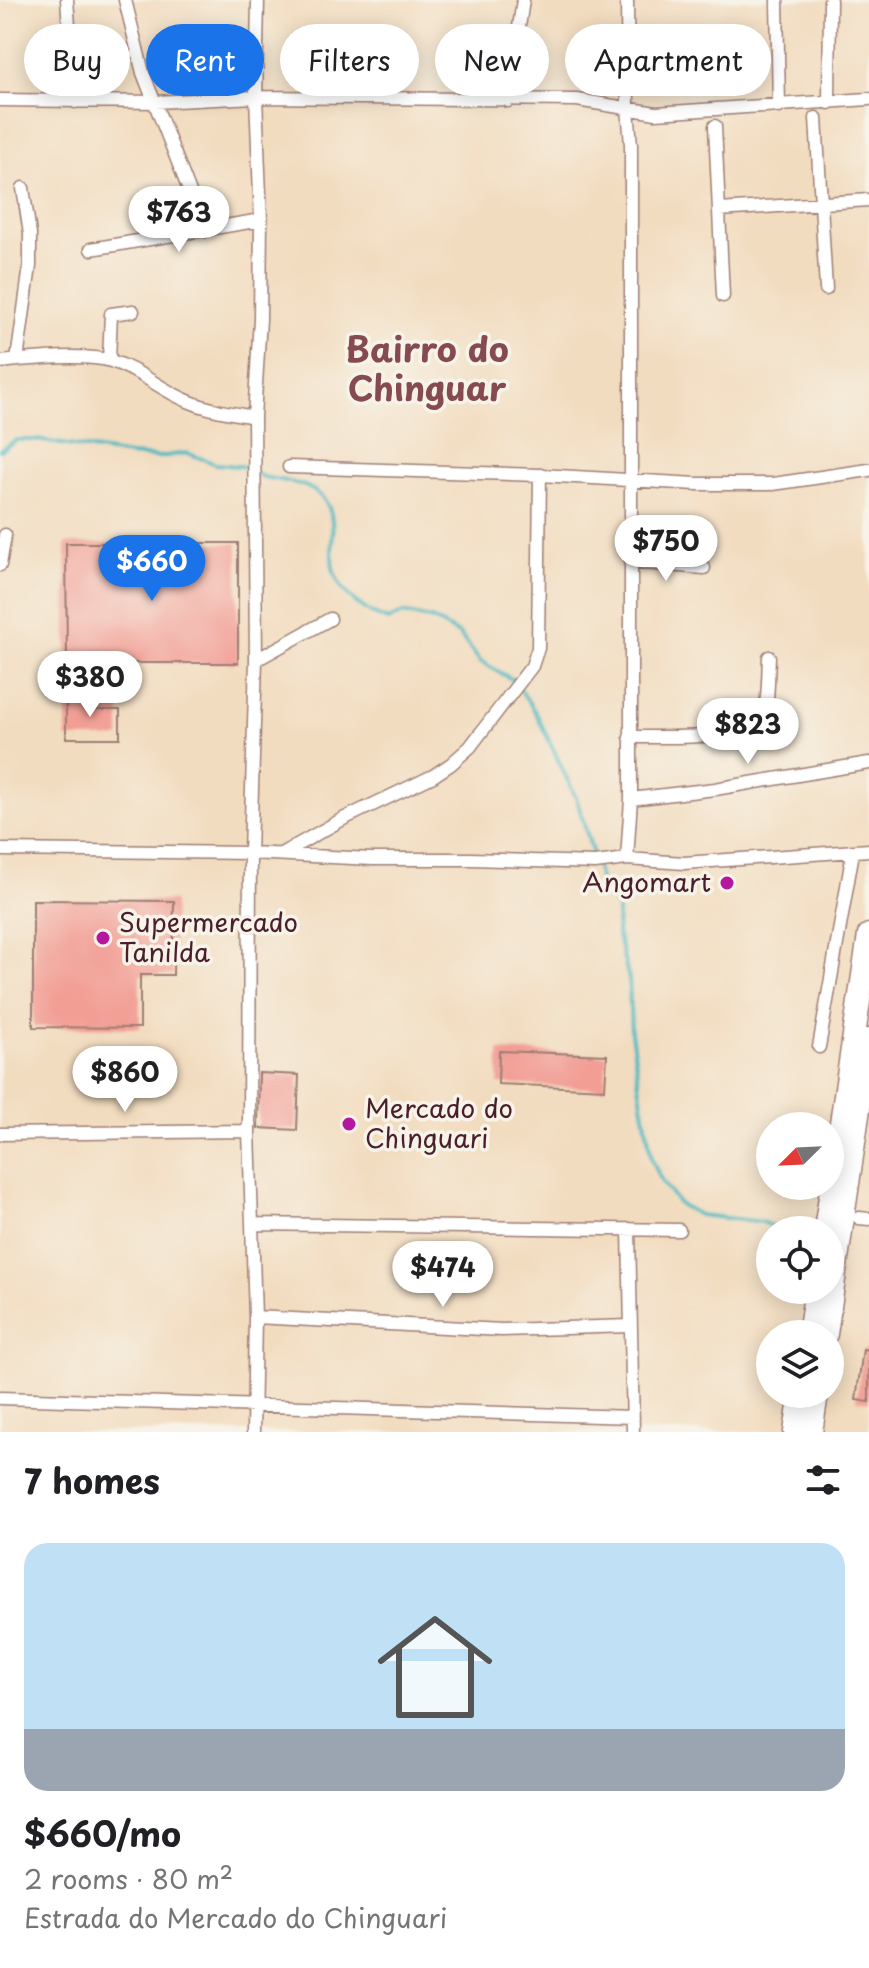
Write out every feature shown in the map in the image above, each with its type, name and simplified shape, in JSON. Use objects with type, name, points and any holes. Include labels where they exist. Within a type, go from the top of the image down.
[{"type":"highway","points":[[827,1216],[869,935]]},
{"type":"highway","points":[[828,1320],[869,1040]]},
{"type":"highway","points":[[795,1432],[799,1408]]},
{"type":"highway","points":[[811,1432],[815,1408]]},
{"type":"street","points":[[67,0],[75,102]]},
{"type":"street","points":[[125,0],[143,73],[205,231]]},
{"type":"street","points":[[253,1432],[255,1317],[249,1131],[250,853],[256,660],[254,417],[260,319],[261,220],[256,97],[258,0]]},
{"type":"street","points":[[508,101],[523,0]]},
{"type":"street","points":[[627,0],[631,145],[632,480],[631,799],[627,859]]},
{"type":"street","points":[[777,0],[779,107]]},
{"type":"street","points":[[829,103],[830,0]]},
{"type":"street","points":[[0,100],[155,102],[256,97],[577,100],[656,113],[869,99]]},
{"type":"street","points":[[816,118],[826,289]]},
{"type":"street","points":[[715,126],[723,296]]},
{"type":"street","points":[[17,360],[30,266],[30,234],[23,188]]},
{"type":"street","points":[[719,210],[869,200]]},
{"type":"street","points":[[91,249],[261,220]]},
{"type":"street","points":[[109,360],[111,314],[133,311]]},
{"type":"street","points":[[0,362],[109,360],[137,371],[185,400],[254,417]]},
{"type":"street","points":[[289,467],[540,475],[697,484],[773,484],[869,470]]},
{"type":"street","points":[[281,854],[451,764],[470,747],[532,666],[538,648],[540,475]]},
{"type":"street","points":[[0,565],[5,535]]},
{"type":"street","points":[[632,562],[704,568]]},
{"type":"street","points":[[256,660],[330,619]]},
{"type":"street","points":[[630,737],[716,735],[754,727],[765,714],[769,657]]},
{"type":"street","points":[[631,799],[715,789],[869,763]]},
{"type":"street","points":[[0,850],[250,853],[372,859],[595,863],[627,859],[684,863],[869,850]]},
{"type":"street","points":[[819,1047],[853,852]]},
{"type":"street","points":[[0,1134],[249,1131]]},
{"type":"street","points":[[253,1224],[679,1230]]},
{"type":"street","points":[[629,1229],[633,1432]]},
{"type":"street","points":[[255,1317],[502,1330],[630,1326]]},
{"type":"street","points":[[0,1398],[633,1417]]},
{"type":"building","points":[[66,543],[238,543],[238,663],[67,663]]},
{"type":"building","points":[[66,695],[96,695],[96,710],[120,710],[120,738],[66,738]]},
{"type":"building","name":"Supermercado Tanilda","points":[[33,900],[174,901],[173,975],[140,975],[140,1028],[33,1027]]},
{"type":"building","points":[[499,1051],[607,1055],[605,1089],[498,1084]]},
{"type":"building","points":[[259,1073],[299,1075],[297,1130],[258,1128]]},
{"type":"building","points":[[863,1349],[869,1350],[869,1402],[856,1400]]},
{"type":"waterway","points":[[0,450],[17,440],[37,440],[129,455],[159,457],[187,453],[216,464],[250,467]]},
{"type":"waterway","points":[[257,473],[307,487],[327,504],[331,514],[334,572],[342,588],[356,602],[389,620],[403,613],[434,620],[459,634],[480,661],[515,681],[537,715],[577,800],[603,889],[618,908],[617,933],[629,979],[631,1033],[652,1160],[662,1182],[679,1204],[699,1215],[756,1221]]},
{"type":"place","name":"Angomart","points":[[727,883]]},
{"type":"place","name":"Supermercado Tanilda","points":[[103,938]]},
{"type":"place","name":"Mercado do Chinguari","points":[[349,1124]]},
{"type":"district","name":"Bairro do Chinguar","points":[[427,370]]}]
